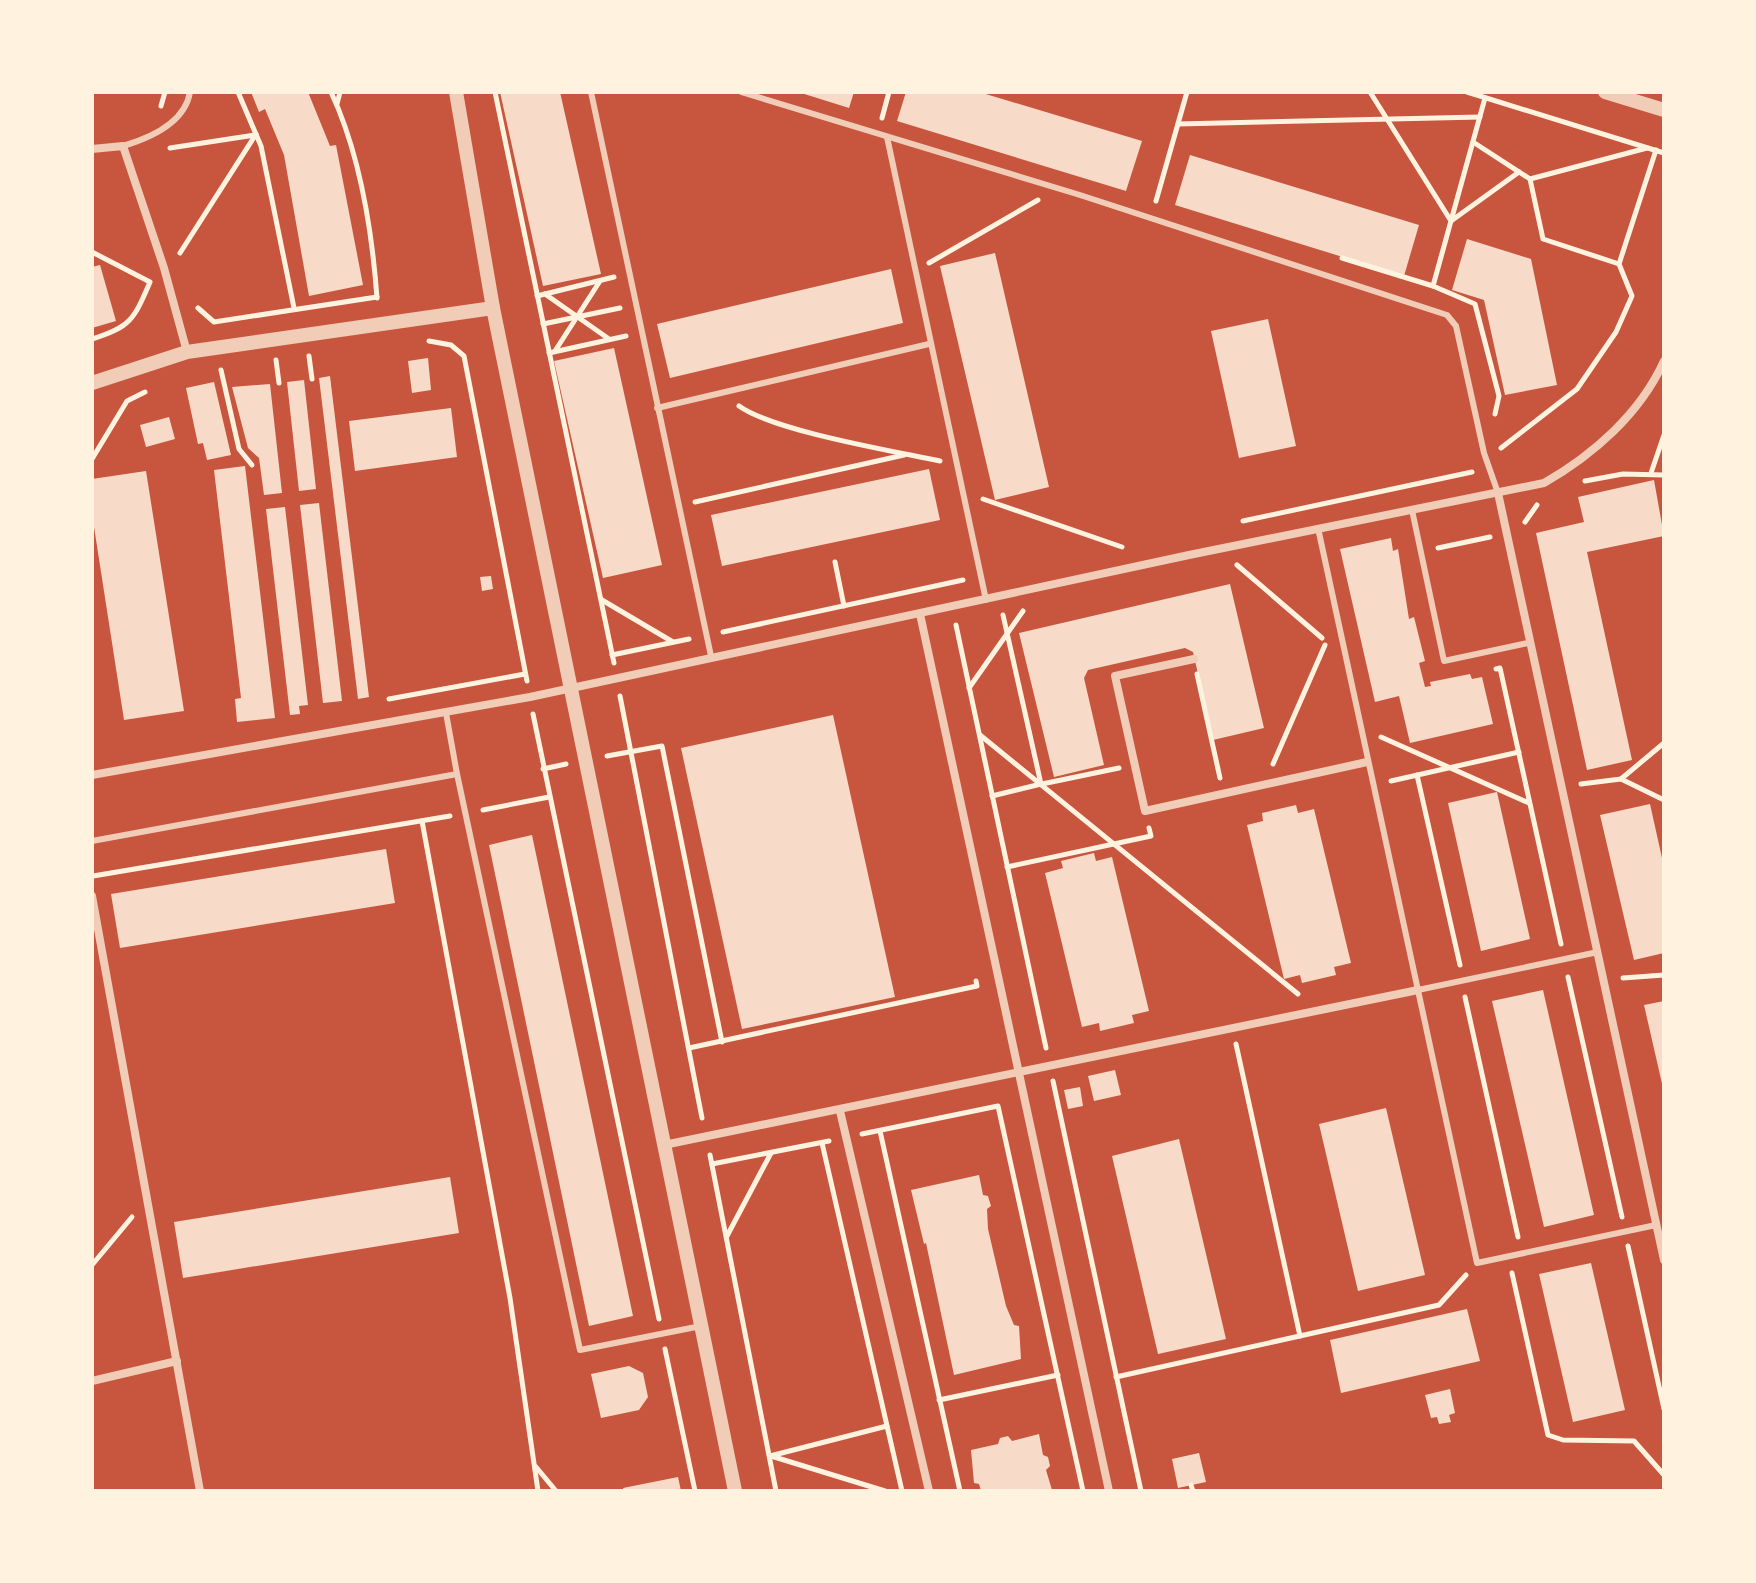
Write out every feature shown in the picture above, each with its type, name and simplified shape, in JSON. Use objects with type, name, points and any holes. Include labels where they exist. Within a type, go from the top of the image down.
[{"type":"street","points":[[456,92],[493,308],[735,1491]]},
{"type":"street","points":[[1605,92],[1664,110]]},
{"type":"street","points":[[92,149],[125,151],[187,352]]},
{"type":"street","points":[[92,383],[187,352],[493,308]]},
{"type":"street","points":[[92,775],[530,697],[616,676],[1544,483],[1577,461],[1634,409],[1664,361]]},
{"type":"street","points":[[1498,493],[1528,643],[1664,1260]]},
{"type":"street","points":[[920,614],[1109,1491]]},
{"type":"street","points":[[1194,659],[1115,676],[1145,811],[1367,762]]},
{"type":"street","points":[[92,896],[200,1491]]},
{"type":"street","points":[[663,1145],[1418,990]]},
{"type":"street","points":[[840,1111],[929,1491]]},
{"type":"street","points":[[92,1381],[177,1361]]},
{"type":"lane","points":[[125,151],[168,124],[184,108],[190,92]]},
{"type":"lane","points":[[591,92],[711,656]]},
{"type":"lane","points":[[741,92],[1058,188],[1447,315],[1456,326],[1484,453],[1498,493]]},
{"type":"lane","points":[[887,137],[986,600]]},
{"type":"lane","points":[[657,408],[929,344]]},
{"type":"lane","points":[[1412,510],[1444,661],[1528,643]]},
{"type":"lane","points":[[1318,528],[1477,1263],[1656,1225]]},
{"type":"lane","points":[[446,713],[580,1350],[701,1326]]},
{"type":"lane","points":[[92,841],[457,774]]},
{"type":"lane","points":[[1418,990],[1598,952]]},
{"type":"path","points":[[238,92],[256,134],[294,308]]},
{"type":"path","points":[[331,92],[345,123],[361,192],[380,325]]},
{"type":"path","points":[[337,105],[340,92]]},
{"type":"path","points":[[495,92],[543,324],[552,352],[776,1491]]},
{"type":"path","points":[[881,119],[889,92]]},
{"type":"path","points":[[1156,201],[1187,92]]},
{"type":"path","points":[[1370,92],[1451,221]]},
{"type":"path","points":[[1467,92],[1664,153]]},
{"type":"path","points":[[1433,286],[1485,98]]},
{"type":"path","points":[[1178,124],[1480,117]]},
{"type":"path","points":[[125,151],[256,134]]},
{"type":"path","points":[[183,263],[179,250],[256,134]]},
{"type":"path","points":[[1473,142],[1530,179],[1543,239],[1619,264]]},
{"type":"path","points":[[1530,179],[1648,148]]},
{"type":"path","points":[[1498,450],[1577,389],[1616,332],[1632,296],[1619,264],[1656,150]]},
{"type":"path","points":[[1451,221],[1519,172]]},
{"type":"path","points":[[929,263],[1058,188]]},
{"type":"path","points":[[92,252],[150,282],[138,308],[122,330],[92,339]]},
{"type":"path","points":[[537,296],[614,277]]},
{"type":"path","points":[[552,352],[600,281]]},
{"type":"path","points":[[545,294],[610,340]]},
{"type":"path","points":[[195,299],[199,312],[214,322],[377,297]]},
{"type":"path","points":[[543,324],[621,308]]},
{"type":"path","points":[[552,352],[641,333]]},
{"type":"path","points":[[427,341],[451,345],[464,356],[530,697],[695,1491]]},
{"type":"path","points":[[298,357],[323,354]]},
{"type":"path","points":[[309,356],[312,379]]},
{"type":"path","points":[[265,361],[287,359]]},
{"type":"path","points":[[276,360],[279,383]]},
{"type":"path","points":[[207,373],[231,367]]},
{"type":"path","points":[[221,370],[239,449],[252,465]]},
{"type":"path","points":[[92,459],[127,401],[154,387]]},
{"type":"path","points":[[720,393],[748,413],[946,463],[982,499],[1122,547]]},
{"type":"path","points":[[1651,473],[1661,454],[1664,435]]},
{"type":"path","points":[[678,506],[908,454]]},
{"type":"path","points":[[1580,483],[1623,474],[1664,475]]},
{"type":"path","points":[[1421,551],[1523,530],[1527,516],[1539,502]]},
{"type":"path","points":[[835,562],[844,606]]},
{"type":"path","points":[[1237,565],[1327,642],[1272,767]]},
{"type":"path","points":[[600,599],[673,642]]},
{"type":"path","points":[[969,688],[1023,610]]},
{"type":"path","points":[[1003,615],[1041,784]]},
{"type":"path","points":[[1194,659],[1220,779]]},
{"type":"path","points":[[1500,668],[1622,1220],[1608,1223]]},
{"type":"path","points":[[979,735],[1318,1011]]},
{"type":"path","points":[[1377,735],[1530,803]]},
{"type":"path","points":[[1580,785],[1621,779],[1664,743]]},
{"type":"path","points":[[631,751],[662,746],[722,1042]]},
{"type":"path","points":[[1386,782],[1519,752]]},
{"type":"path","points":[[992,796],[1135,765]]},
{"type":"path","points":[[1417,775],[1461,971]]},
{"type":"path","points":[[1621,779],[1664,800]]},
{"type":"path","points":[[92,876],[422,821],[510,1298],[538,1491]]},
{"type":"path","points":[[1007,867],[1151,836]]},
{"type":"path","points":[[689,1048],[977,986],[974,971]]},
{"type":"path","points":[[1623,978],[1664,975]]},
{"type":"path","points":[[1464,992],[1519,1242],[1504,1245]]},
{"type":"path","points":[[1233,1029],[1300,1336]]},
{"type":"path","points":[[712,1164],[998,1106],[1083,1491]]},
{"type":"path","points":[[880,1131],[960,1491]]},
{"type":"path","points":[[822,1143],[902,1491]]},
{"type":"path","points":[[726,1238],[772,1153]]},
{"type":"path","points":[[92,1265],[147,1199]]},
{"type":"path","points":[[1625,1232],[1664,1409]]},
{"type":"path","points":[[1509,1256],[1548,1435],[1563,1440],[1634,1441],[1664,1475]]},
{"type":"path","points":[[1116,1377],[1439,1305],[1477,1263]]},
{"type":"path","points":[[939,1400],[1058,1375]]},
{"type":"path","points":[[885,1491],[770,1456],[887,1426]]},
{"type":"path","points":[[536,1466],[556,1491]]},
{"type":"building","points":[[251,92],[308,92],[330,146],[336,145],[363,285],[309,296],[284,155],[265,109],[259,112]]},
{"type":"building","points":[[500,92],[560,92],[601,274],[543,286]]},
{"type":"building","points":[[798,92],[854,92],[849,108]]},
{"type":"building","points":[[906,92],[979,92],[1142,141],[1126,191],[897,121]]},
{"type":"building","points":[[1190,155],[1419,225],[1404,276],[1175,205]]},
{"type":"building","points":[[1467,239],[1531,259],[1557,385],[1505,395],[1484,300],[1452,290]]},
{"type":"building","points":[[995,253],[1049,487],[995,500],[940,266]]},
{"type":"building","points":[[100,265],[116,321],[92,328],[92,267]]},
{"type":"building","points":[[891,269],[903,323],[670,378],[657,324]]},
{"type":"building","points":[[1268,319],[1296,446],[1239,458],[1211,331]]},
{"type":"building","points":[[614,348],[662,565],[603,578],[554,361]]},
{"type":"building","points":[[428,358],[431,390],[412,393],[408,361]]},
{"type":"building","points":[[330,376],[369,697],[358,699],[319,378]]},
{"type":"building","points":[[304,380],[316,489],[299,491],[287,382]]},
{"type":"building","points":[[214,382],[231,455],[207,460],[203,443],[198,444],[186,388]]},
{"type":"building","points":[[270,384],[282,493],[264,495],[259,458],[248,448],[232,387]]},
{"type":"building","points":[[451,408],[457,457],[355,471],[349,421]]},
{"type":"building","points":[[169,417],[175,439],[146,447],[140,425]]},
{"type":"building","points":[[245,466],[275,718],[237,722],[235,699],[241,698],[214,470]]},
{"type":"building","points":[[929,469],[940,520],[722,566],[711,515]]},
{"type":"building","points":[[146,471],[184,711],[124,720],[92,514],[92,479]]},
{"type":"building","points":[[1654,480],[1664,536],[1587,552],[1632,760],[1587,770],[1536,533],[1584,522],[1578,497]]},
{"type":"building","points":[[319,503],[342,701],[323,703],[300,505]]},
{"type":"building","points":[[285,507],[308,705],[299,706],[300,714],[290,715],[266,509]]},
{"type":"building","points":[[1391,538],[1393,551],[1398,549],[1409,619],[1414,617],[1425,661],[1419,663],[1425,687],[1431,686],[1430,682],[1470,674],[1472,679],[1482,677],[1493,724],[1410,743],[1399,696],[1375,702],[1340,549]]},
{"type":"building","points":[[491,576],[493,589],[482,591],[480,577]]},
{"type":"building","points":[[1230,584],[1264,728],[1213,740],[1193,652],[1185,648],[1088,670],[1084,678],[1104,765],[1054,777],[1019,633]]},
{"type":"building","points":[[833,715],[895,997],[742,1029],[681,748]]},
{"type":"building","points":[[1497,792],[1530,939],[1481,951],[1448,803]]},
{"type":"building","points":[[1650,804],[1664,867],[1664,953],[1634,960],[1600,815]]},
{"type":"building","points":[[1296,805],[1298,813],[1314,809],[1351,963],[1334,967],[1336,975],[1302,983],[1300,975],[1284,979],[1247,825],[1263,821],[1262,813]]},
{"type":"building","points":[[532,835],[633,1316],[589,1326],[489,845]]},
{"type":"building","points":[[386,849],[395,903],[120,948],[111,894]]},
{"type":"building","points":[[1094,853],[1096,861],[1112,857],[1149,1011],[1132,1015],[1134,1023],[1100,1031],[1099,1023],[1082,1027],[1045,873],[1063,868],[1061,861]]},
{"type":"building","points":[[1543,990],[1594,1215],[1544,1227],[1492,1001]]},
{"type":"building","points":[[1664,1001],[1664,1088],[1663,1088],[1644,1005]]},
{"type":"building","points":[[1115,1070],[1121,1095],[1094,1101],[1088,1076]]},
{"type":"building","points":[[1080,1087],[1083,1106],[1068,1109],[1064,1090]]},
{"type":"building","points":[[1386,1108],[1425,1275],[1358,1291],[1319,1124]]},
{"type":"building","points":[[1179,1139],[1226,1339],[1158,1354],[1112,1156]]},
{"type":"building","points":[[979,1175],[983,1195],[988,1196],[991,1206],[987,1209],[988,1229],[1006,1306],[1014,1325],[1019,1326],[1021,1359],[954,1375],[926,1243],[911,1190]]},
{"type":"building","points":[[450,1177],[459,1233],[183,1278],[174,1222]]},
{"type":"building","points":[[1591,1263],[1625,1410],[1573,1422],[1539,1274]]},
{"type":"building","points":[[1467,1309],[1480,1361],[1341,1393],[1330,1340]]},
{"type":"building","points":[[629,1366],[643,1373],[648,1397],[639,1410],[601,1418],[591,1374]]},
{"type":"building","points":[[1450,1389],[1455,1413],[1449,1415],[1451,1422],[1439,1424],[1437,1417],[1431,1418],[1425,1395]]},
{"type":"building","points":[[1039,1434],[1043,1455],[1048,1457],[1050,1466],[1046,1470],[1052,1490],[981,1491],[979,1484],[974,1483],[971,1450],[998,1444],[1000,1438],[1008,1436],[1012,1441]]},
{"type":"building","points":[[1199,1453],[1206,1482],[1178,1488],[1172,1459]]},
{"type":"building","points":[[678,1477],[681,1491],[624,1491],[623,1488]]}]
